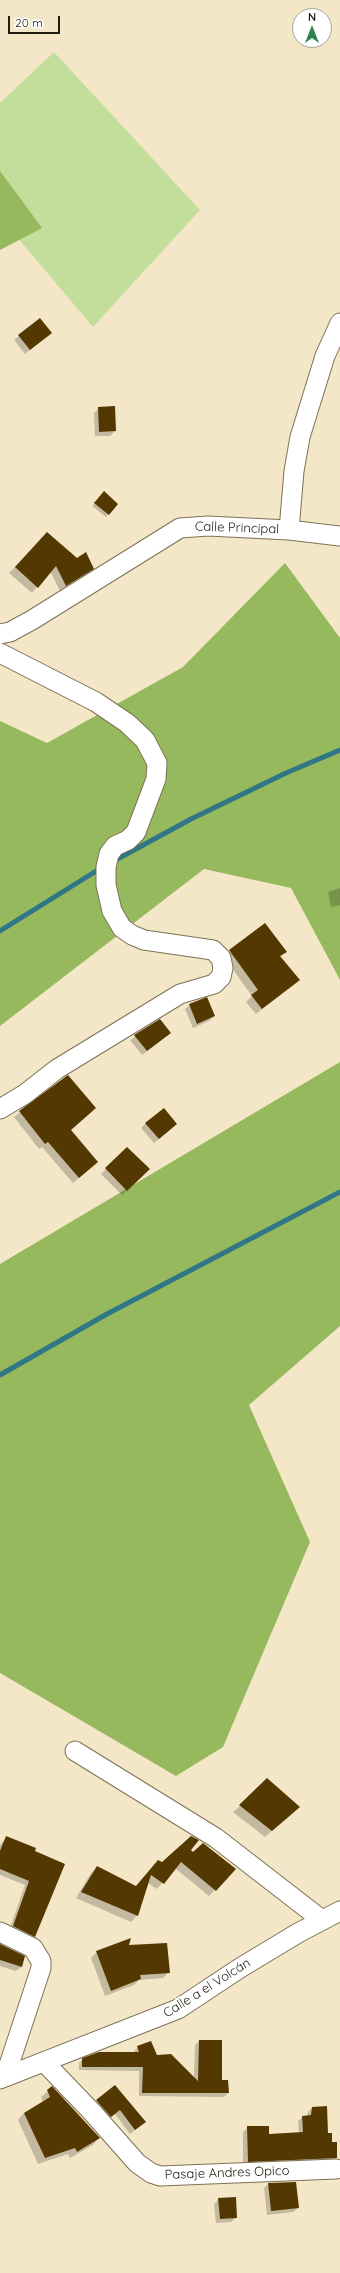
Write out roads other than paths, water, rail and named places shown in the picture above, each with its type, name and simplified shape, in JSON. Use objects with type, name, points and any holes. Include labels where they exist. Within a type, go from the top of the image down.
[{"type":"street","name":"Calle Principal","points":[[0,634],[10,632],[32,620],[180,528],[208,526],[289,530],[294,471],[300,437],[325,356],[340,323]]},
{"type":"street","points":[[289,530],[340,536]]},
{"type":"street","points":[[0,653],[96,702],[128,723],[145,740],[157,763],[156,779],[136,832],[128,840],[115,846],[109,854],[106,867],[106,885],[112,911],[122,928],[132,935],[144,940],[213,950],[221,958],[223,968],[221,977],[214,984],[180,994],[57,1069],[25,1094],[0,1109]]},
{"type":"street","points":[[75,1751],[216,1838],[322,1920]]},
{"type":"street","name":"Calle a el Volcán","points":[[3,2078],[45,2063],[178,2009],[240,1968],[340,1911]]},
{"type":"street","points":[[0,1932],[33,1948],[41,1961],[41,1968],[3,2078]]},
{"type":"street","name":"Pasaje Andres Opico","points":[[45,2063],[92,2112],[137,2163],[151,2174],[160,2176],[336,2169]]},
{"type":"waterway","points":[[112,862],[191,819],[286,773],[340,750]]},
{"type":"waterway","points":[[0,931],[101,868]]},
{"type":"waterway","points":[[0,1375],[107,1314],[340,1192]]}]
